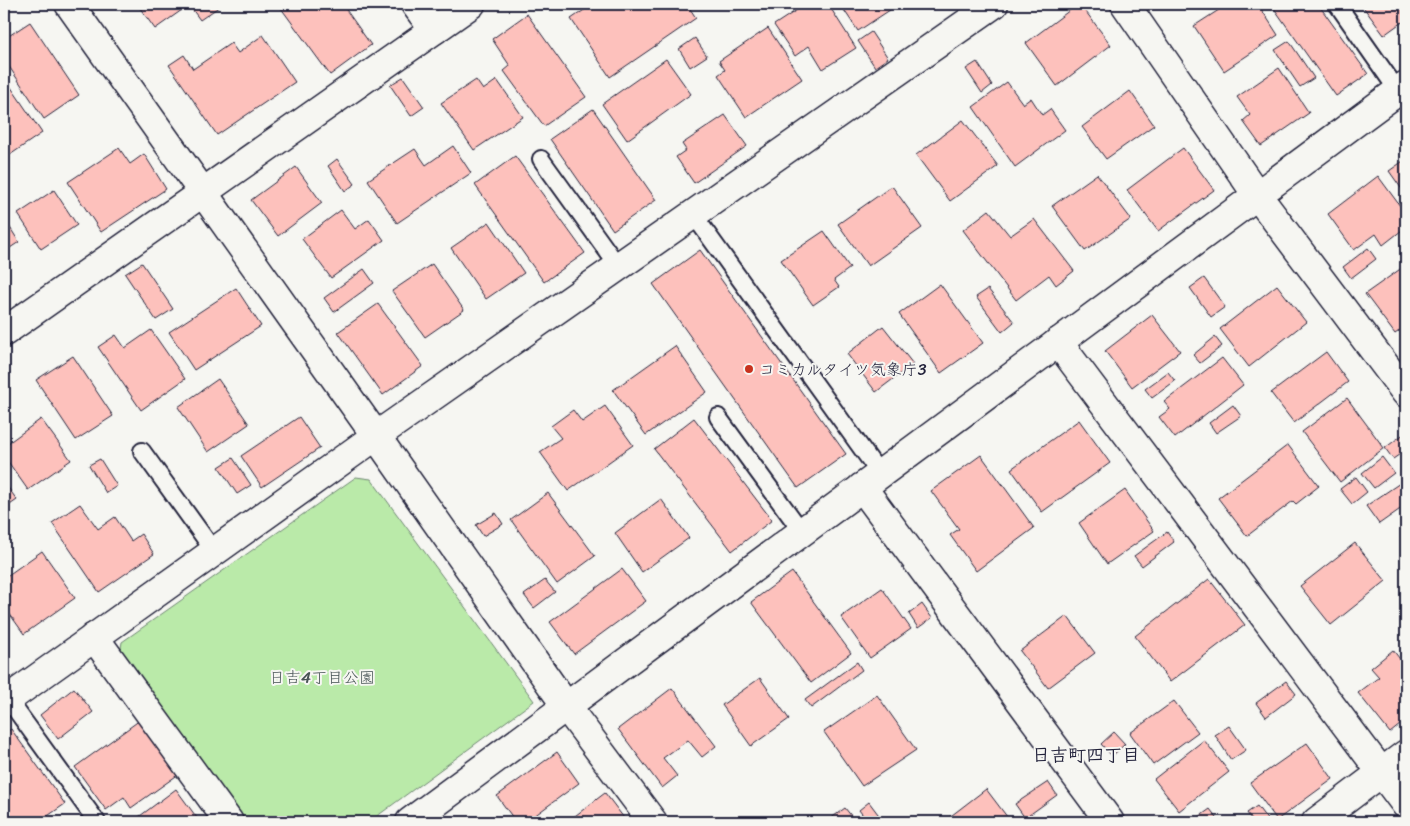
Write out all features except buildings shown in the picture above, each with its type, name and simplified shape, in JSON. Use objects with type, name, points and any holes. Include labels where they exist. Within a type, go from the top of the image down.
[{"type":"street","points":[[69,4],[566,706],[653,822]]},
{"type":"street","points":[[415,4],[434,30]]},
{"type":"street","points":[[4,332],[471,4]]},
{"type":"street","points":[[6,701],[376,436],[994,4]]},
{"type":"street","points":[[1125,4],[1257,195],[1406,393]]},
{"type":"street","points":[[410,822],[1402,88]]},
{"type":"street","points":[[1058,342],[1406,805]]},
{"type":"street","points":[[871,481],[1110,822]]},
{"type":"street","points":[[94,637],[229,822]]},
{"type":"street","points":[[1316,822],[1406,754]]},
{"type":"lane","points":[[1337,4],[1402,88]]},
{"type":"lane","points":[[541,160],[618,266]]},
{"type":"lane","points":[[693,214],[871,481]]},
{"type":"lane","points":[[718,417],[802,532]]},
{"type":"lane","points":[[142,451],[214,551]]},
{"type":"lane","points":[[6,701],[97,822]]},
{"type":"green space","name":"日吉4丁目公園","points":[[356,477],[371,479],[534,701],[369,822],[244,822],[120,654],[122,642]]},
{"type":"place","name":"コミカルタイツ気象庁3","points":[[749,369]]},
{"type":"district","name":"日吉町四丁目","points":[[1086,755]]}]
